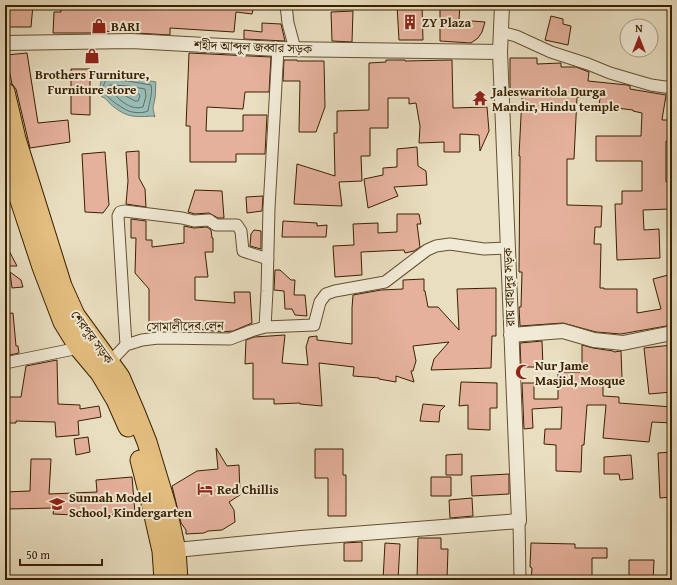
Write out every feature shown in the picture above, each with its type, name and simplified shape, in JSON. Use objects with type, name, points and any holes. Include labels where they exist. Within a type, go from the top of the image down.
[{"type":"highway","name":"শেরপুর সড়ক","points":[[5,92],[16,139],[62,286],[75,315],[105,367],[125,417],[137,452],[152,507],[169,550],[178,580]]},
{"type":"highway","name":"শেরপুর সড়ক","points":[[5,155],[51,292],[63,322],[79,348],[105,367]]},
{"type":"highway","name":"শেরপুর সড়ক","points":[[164,580],[169,550]]},
{"type":"street","points":[[286,5],[288,23],[295,49]]},
{"type":"street","name":"রায় বাহাদুর সড়ক","points":[[502,5],[500,52],[519,521]]},
{"type":"street","points":[[501,32],[516,36],[551,52],[610,73],[651,85],[672,88]]},
{"type":"street","name":"শহীদ আব্দুল জব্বার সড়ক","points":[[5,43],[131,41],[278,49],[500,52]]},
{"type":"street","points":[[265,328],[268,291],[268,259],[278,49]]},
{"type":"street","points":[[105,367],[126,345],[118,216],[120,212],[124,211],[158,215],[194,221],[209,220],[216,225],[237,226],[241,231],[243,251],[268,259]]},
{"type":"street","name":"সোমালীদেব লেন","points":[[126,345],[142,340],[158,338],[230,339],[251,331],[265,328],[314,325],[320,302],[326,294],[385,282],[427,250],[436,246],[450,244],[484,249],[508,248]]},
{"type":"street","points":[[511,334],[563,331],[594,340],[624,343],[672,333]]},
{"type":"street","points":[[5,363],[79,348]]},
{"type":"street","points":[[169,550],[309,537],[519,521],[520,580]]},
{"type":"water","points":[[106,73],[113,73],[114,76],[156,82],[153,108],[155,117],[128,115],[112,106],[102,97],[100,91],[102,79]]},
{"type":"building","points":[[5,5],[33,5],[31,27],[5,27]]},
{"type":"building","points":[[60,5],[254,5],[252,14],[236,12],[234,32],[170,28],[170,35],[136,32],[92,31],[91,33],[53,33],[54,12],[61,12]]},
{"type":"building","name":"ZY Plaza","points":[[397,5],[422,5],[423,40],[399,40]]},
{"type":"building","points":[[440,5],[460,5],[459,20],[485,22],[482,32],[478,38],[471,43],[440,41]]},
{"type":"building","points":[[353,11],[352,42],[332,41],[331,12]]},
{"type":"building","points":[[551,16],[563,19],[563,24],[571,26],[568,45],[545,40]]},
{"type":"building","points":[[262,23],[281,24],[285,41],[244,39],[244,30],[262,32]]},
{"type":"building","points":[[27,53],[38,123],[68,120],[70,142],[30,148],[16,89],[12,84],[6,55]]},
{"type":"building","points":[[189,53],[271,57],[269,92],[245,92],[243,109],[207,107],[206,131],[243,131],[243,115],[267,115],[265,154],[236,154],[236,162],[190,162],[190,126],[186,126]]},
{"type":"building","points":[[510,58],[537,58],[537,64],[561,63],[561,67],[576,67],[589,72],[588,81],[627,85],[630,86],[630,89],[666,95],[662,120],[671,120],[670,142],[666,141],[666,182],[669,181],[670,209],[643,210],[644,230],[659,229],[660,258],[617,260],[615,204],[622,204],[622,191],[642,191],[642,161],[596,161],[596,136],[641,136],[642,113],[633,110],[599,106],[600,98],[577,97],[574,159],[567,159],[567,205],[602,206],[601,227],[595,227],[594,244],[601,244],[600,288],[637,289],[637,313],[661,309],[653,279],[672,274],[672,325],[621,334],[596,332],[563,323],[520,326],[519,307],[521,307],[522,272],[519,272],[519,156],[522,96],[510,96]]},
{"type":"building","points":[[284,60],[324,61],[325,107],[316,132],[299,132],[300,81],[283,81]]},
{"type":"building","points":[[386,60],[452,60],[453,108],[487,107],[489,131],[480,151],[479,135],[460,134],[460,152],[444,152],[444,142],[419,143],[420,126],[416,103],[409,104],[409,98],[388,98],[388,128],[370,128],[370,156],[361,156],[362,181],[339,182],[342,206],[294,204],[297,164],[335,176],[334,133],[337,133],[337,111],[369,110],[369,63],[386,62]]},
{"type":"building","points":[[71,69],[90,69],[90,115],[71,114]]},
{"type":"building","points":[[417,147],[418,166],[426,171],[427,185],[394,187],[398,196],[368,208],[364,179],[383,175],[383,168],[397,167],[397,149]]},
{"type":"building","points":[[139,151],[139,178],[145,189],[146,207],[126,204],[128,181],[126,152]]},
{"type":"building","points":[[105,152],[109,205],[103,213],[85,212],[82,154]]},
{"type":"building","points":[[195,190],[222,191],[224,218],[218,218],[209,213],[195,214],[188,212]]},
{"type":"building","points":[[263,196],[262,211],[247,213],[246,197]]},
{"type":"building","points":[[397,214],[419,214],[421,224],[417,224],[420,247],[414,251],[405,253],[404,250],[361,252],[362,275],[335,277],[333,246],[354,245],[353,224],[378,223],[378,233],[397,232]]},
{"type":"building","points":[[131,219],[146,221],[146,240],[152,240],[152,247],[184,243],[184,226],[194,228],[207,227],[211,230],[213,238],[213,252],[205,252],[208,277],[195,277],[195,300],[235,303],[234,292],[250,292],[252,323],[233,331],[221,332],[198,329],[177,331],[177,326],[149,326],[149,289],[135,273],[136,238],[131,238]]},
{"type":"building","points":[[283,221],[317,223],[317,226],[327,225],[326,237],[282,237]]},
{"type":"building","points":[[254,230],[261,231],[261,249],[250,246],[251,234]]},
{"type":"building","points":[[5,243],[17,266],[5,266]]},
{"type":"building","points":[[275,270],[280,270],[291,280],[295,280],[294,295],[305,295],[307,316],[295,315],[292,309],[285,309],[284,291],[274,290]]},
{"type":"building","points":[[10,272],[21,280],[23,287],[12,288]]},
{"type":"building","points":[[424,279],[424,291],[428,307],[438,307],[459,330],[457,289],[496,288],[496,336],[492,336],[491,368],[431,370],[434,359],[449,342],[413,346],[416,361],[413,371],[411,371],[414,382],[396,376],[396,382],[379,378],[353,376],[354,367],[319,363],[322,406],[300,403],[274,404],[274,399],[253,399],[253,363],[245,364],[246,340],[254,337],[285,335],[282,363],[308,365],[306,347],[309,337],[317,336],[317,340],[352,344],[353,295],[381,290],[403,289],[403,280]]},
{"type":"building","points":[[13,313],[16,346],[18,346],[19,353],[5,356],[5,314]]},
{"type":"building","points":[[542,341],[543,367],[521,367],[520,343]]},
{"type":"building","points":[[582,345],[614,352],[621,351],[622,378],[603,379],[603,396],[619,397],[619,403],[672,407],[672,423],[652,422],[649,442],[603,438],[606,405],[587,405],[584,445],[582,445],[581,472],[556,471],[556,445],[544,444],[545,429],[561,429],[562,407],[532,409],[533,428],[524,429],[522,383],[534,383],[534,399],[558,399],[558,372],[580,372],[580,368],[582,368]]},
{"type":"building","points":[[672,345],[672,392],[649,394],[644,348]]},
{"type":"building","points":[[57,360],[58,404],[80,405],[80,409],[99,406],[101,417],[78,421],[79,435],[56,437],[55,422],[16,421],[16,423],[5,423],[5,397],[21,397],[26,366]]},
{"type":"building","points":[[461,382],[497,383],[497,408],[490,408],[490,430],[468,429],[468,405],[459,406]]},
{"type":"building","points":[[423,404],[445,406],[440,411],[439,422],[420,421]]},
{"type":"building","points":[[88,437],[90,452],[76,455],[74,439]]},
{"type":"building","points":[[216,448],[227,466],[239,465],[240,495],[229,502],[234,510],[235,522],[222,530],[186,534],[186,530],[181,523],[172,486],[197,471],[218,469]]},
{"type":"building","points":[[315,449],[343,449],[343,475],[346,475],[346,516],[328,516],[328,478],[315,478]]},
{"type":"building","points":[[672,452],[672,497],[660,498],[658,453]]},
{"type":"building","points":[[462,454],[462,475],[446,475],[446,455]]},
{"type":"building","points":[[631,455],[633,479],[620,480],[619,474],[604,474],[604,457]]},
{"type":"building","points":[[31,459],[51,459],[49,494],[97,492],[96,480],[132,477],[135,513],[96,516],[53,514],[54,508],[6,509],[5,492],[30,491]]},
{"type":"building","points":[[509,474],[509,494],[472,496],[471,476]]},
{"type":"building","points":[[431,477],[451,477],[451,496],[431,496]]},
{"type":"building","points":[[472,498],[473,516],[450,518],[449,500]]},
{"type":"building","points":[[418,538],[441,538],[441,549],[448,549],[447,580],[417,580]]},
{"type":"building","points":[[362,542],[362,561],[344,561],[344,543]]},
{"type":"building","points":[[385,543],[400,544],[398,580],[383,580]]},
{"type":"building","points":[[531,543],[575,544],[575,548],[607,548],[607,558],[592,558],[592,580],[531,580]]},
{"type":"building","points":[[629,560],[654,560],[653,580],[629,580]]},
{"type":"place","name":"ZY Plaza","points":[[410,22]]},
{"type":"place","name":"BARI","points":[[99,26]]},
{"type":"place","name":"Brothers Furniture, Furniture store","points":[[92,56]]},
{"type":"place","name":"Jaleswaritola Durga Mandir, Hindu temple","points":[[480,98]]},
{"type":"place","name":"Nur Jame Masjid, Mosque","points":[[523,372]]},
{"type":"place","name":"Red Chillis","points":[[205,489]]},
{"type":"place","name":"Sunnah Model School, Kindergarten","points":[[57,504]]}]
